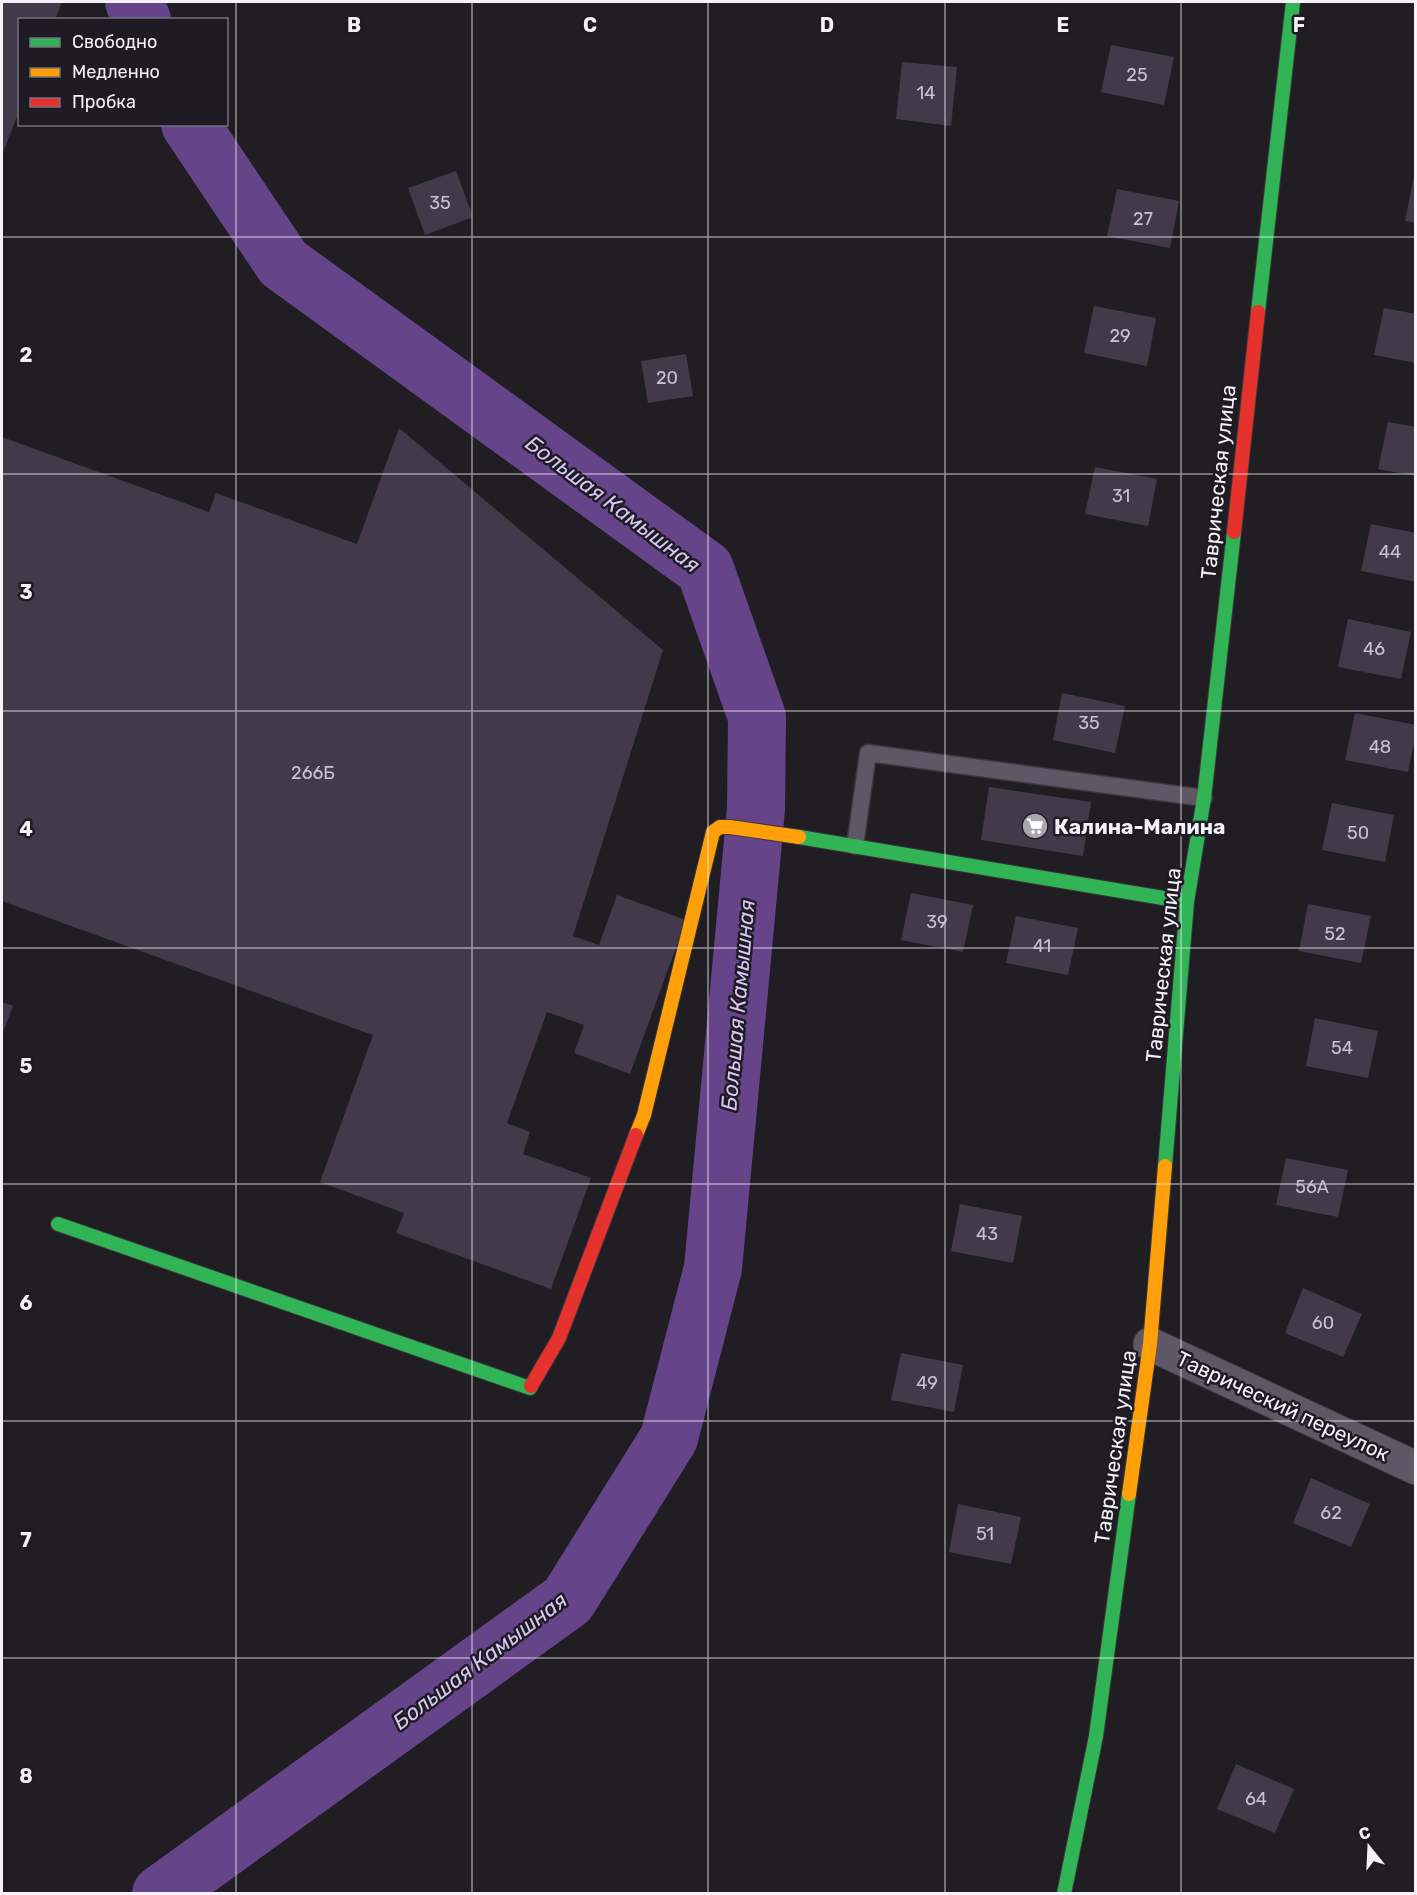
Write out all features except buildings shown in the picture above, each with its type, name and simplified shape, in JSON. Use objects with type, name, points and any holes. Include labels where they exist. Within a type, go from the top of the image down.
[{"type":"main road","name":"Таврическая улица","points":[[1064,1893],[1096,1736],[1150,1344],[1187,902],[1204,798],[1293,2]]},
{"type":"main road","points":[[58,1224],[530,1388],[559,1338],[644,1115],[713,832],[720,827],[730,827],[1187,902]]},
{"type":"street","name":"Таврический переулок","points":[[1150,1344],[1416,1468]]},
{"type":"lane","points":[[855,846],[868,753],[1204,798]]},
{"type":"waterway","name":"Большая Камышная","points":[[134,2],[141,18]]},
{"type":"waterway","name":"Большая Камышная","points":[[161,1894],[568,1600],[669,1438],[713,1268],[756,809],[757,717],[705,569],[283,263],[191,126]]},
{"type":"traffic: fast","points":[[1258,312],[1293,2]]},
{"type":"traffic: fast","points":[[1165,1166],[1187,902],[1204,798],[1234,532]]},
{"type":"traffic: fast","points":[[799,837],[1187,902]]},
{"type":"traffic: fast","points":[[58,1224],[530,1388],[531,1386]]},
{"type":"traffic: fast","points":[[1064,1894],[1096,1736],[1129,1494]]},
{"type":"traffic: slow","points":[[636,1135],[644,1115],[713,832],[720,827],[730,827],[799,837]]},
{"type":"traffic: slow","points":[[1129,1494],[1150,1344],[1165,1166]]},
{"type":"traffic: jam","points":[[1234,532],[1258,312]]},
{"type":"traffic: jam","points":[[531,1386],[559,1338],[636,1135]]},
{"type":"place","name":"Калина-Малина","points":[[1035,826]]}]
